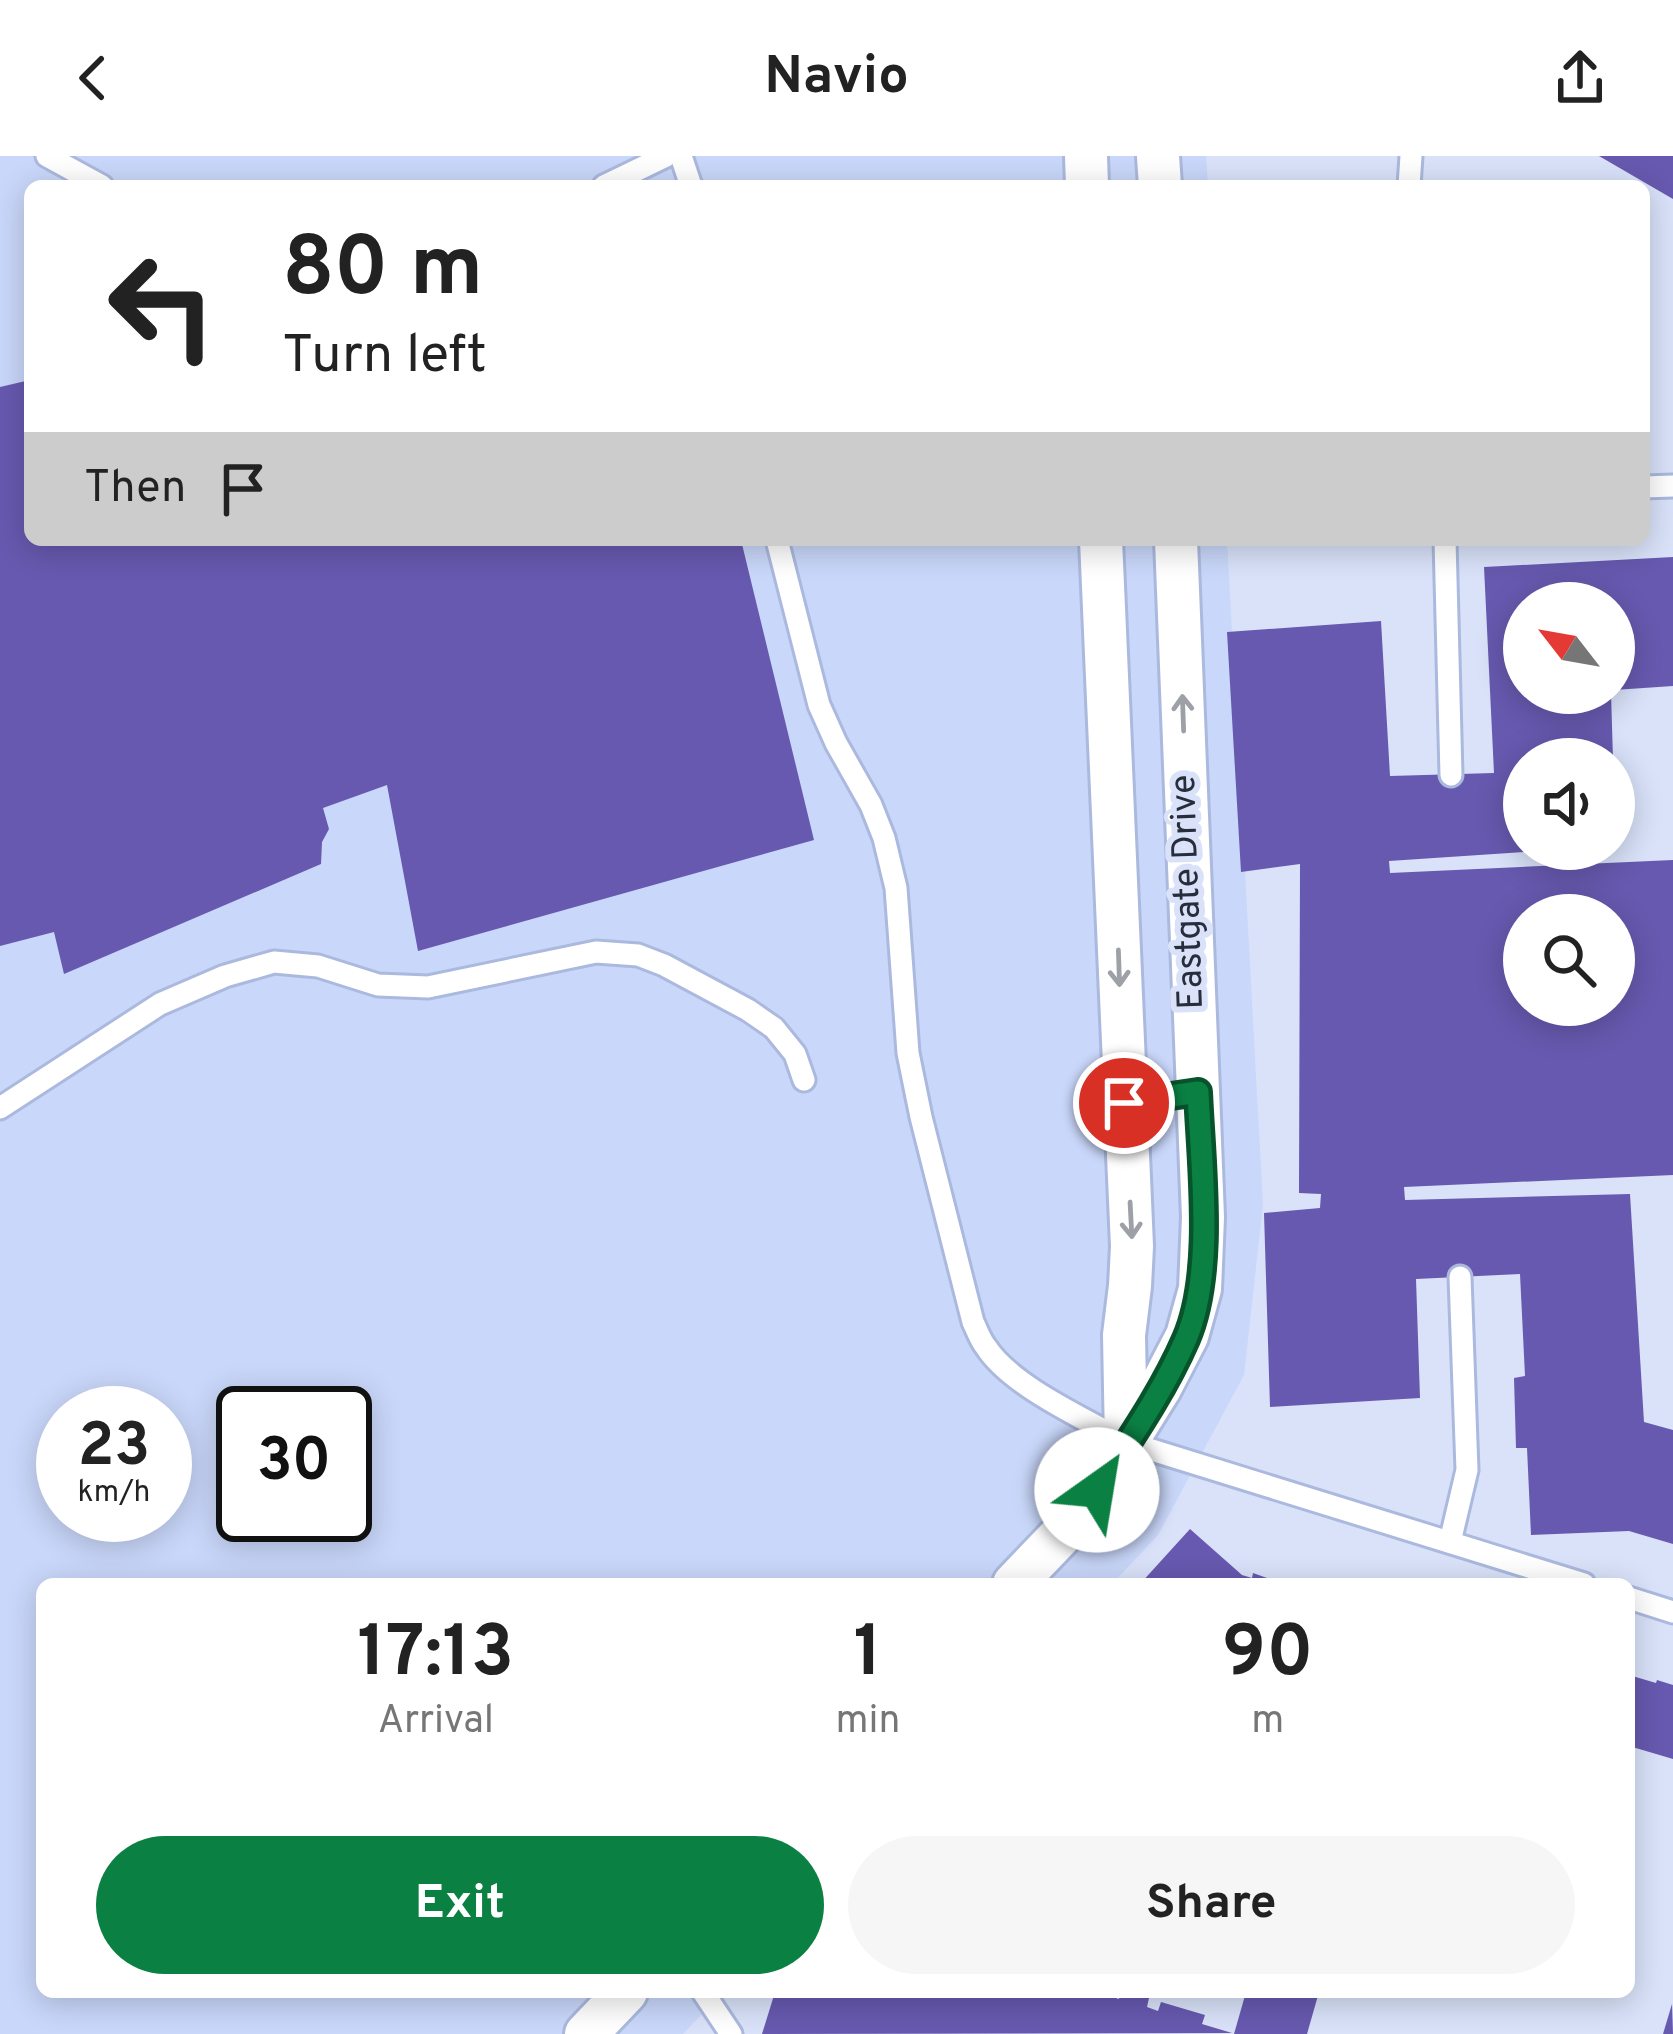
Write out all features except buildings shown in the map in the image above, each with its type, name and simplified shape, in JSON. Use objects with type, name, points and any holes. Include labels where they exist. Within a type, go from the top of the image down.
[{"type":"street","name":"Eastgate Drive","points":[[1101,546],[1132,1246],[1124,1335],[1126,1442]]},
{"type":"street","name":"Eastgate Drive","points":[[1020,1578],[1083,1512],[1160,1388],[1187,1336],[1200,1289],[1203,1217],[1176,546]]},
{"type":"street","points":[[586,2034],[620,1998]]},
{"type":"lane","points":[[47,156],[91,180]]},
{"type":"lane","points":[[616,180],[666,156]]},
{"type":"lane","points":[[779,546],[819,705],[884,838],[896,888],[908,1053],[920,1117],[973,1322],[986,1349],[1008,1372],[1126,1442],[1562,1578]]},
{"type":"lane","points":[[1445,546],[1451,775]]},
{"type":"lane","points":[[0,1108],[160,1004],[225,976],[274,962],[318,966],[378,985],[428,986],[596,952],[638,956],[664,965],[774,1028],[795,1054],[804,1080]]},
{"type":"lane","points":[[1124,1103],[1198,1092]]},
{"type":"lane","points":[[1450,1542],[1467,1470],[1460,1277]]},
{"type":"lane","points":[[1635,1600],[1673,1612]]},
{"type":"lane","points":[[707,1998],[731,2034]]},
{"type":"shaded area","points":[[0,156],[1206,156],[1208,180],[24,180],[24,546],[1227,546],[1263,1205],[1244,1375],[1158,1535],[1118,1578],[36,1578],[36,1998],[717,1998],[683,2034],[0,2034]]},
{"type":"route","points":[[1097,1490],[1187,1336],[1200,1289],[1203,1217],[1198,1092],[1124,1103]]}]
